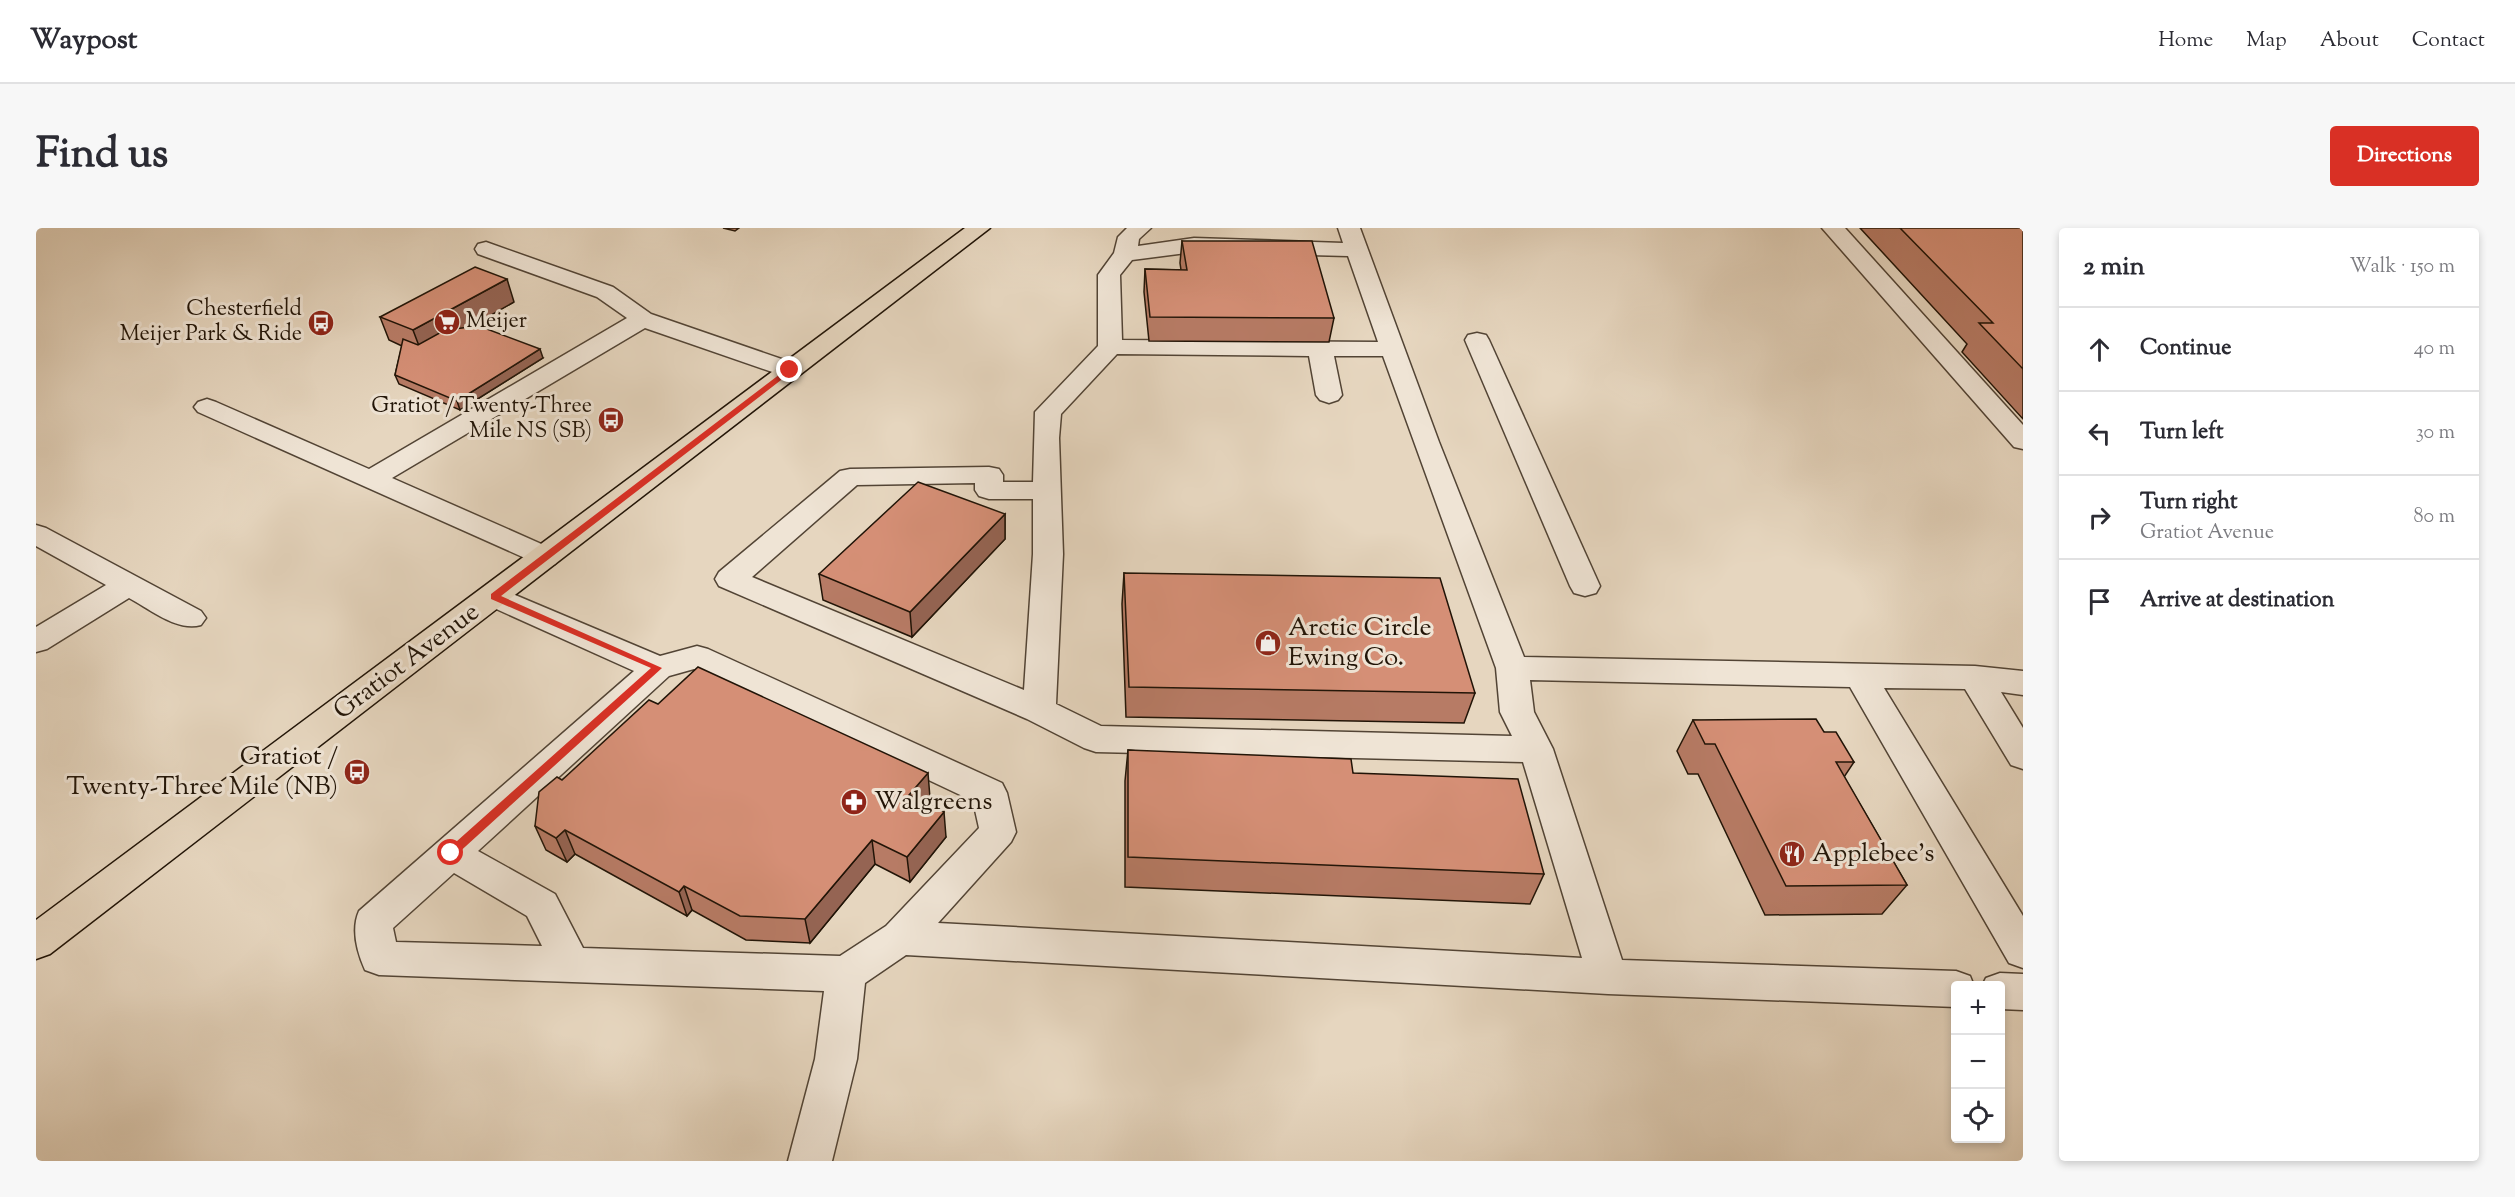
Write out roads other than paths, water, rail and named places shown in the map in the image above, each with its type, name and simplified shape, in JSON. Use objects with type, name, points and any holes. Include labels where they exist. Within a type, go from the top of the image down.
[{"type":"main road","name":"Gratiot Avenue","points":[[36,942],[979,228]]},
{"type":"lane","points":[[1039,710],[1047,554],[1046,438],[1048,412],[1110,347],[1109,275],[1125,254],[1129,237],[1140,228]]},
{"type":"lane","points":[[1833,228],[2023,441]]},
{"type":"lane","points":[[1125,254],[1194,245],[1353,239],[1512,668],[1517,712],[1536,749],[1608,976]]},
{"type":"lane","points":[[486,249],[605,292],[643,318],[790,370]]},
{"type":"lane","points":[[371,479],[643,318]]},
{"type":"lane","points":[[1477,339],[1585,586]]},
{"type":"lane","points":[[1110,347],[1392,349]]},
{"type":"lane","points":[[1320,348],[1329,395]]},
{"type":"lane","points":[[207,407],[545,557]]},
{"type":"lane","points":[[1047,491],[989,490],[989,475],[850,477],[730,579],[1039,710],[1096,739],[1536,749]]},
{"type":"lane","points":[[36,534],[189,618]]},
{"type":"lane","points":[[36,640],[128,585]]},
{"type":"lane","points":[[494,596],[658,668]]},
{"type":"lane","points":[[697,657],[989,793],[998,832],[900,938],[846,974],[379,958],[373,923],[658,668],[697,657]]},
{"type":"lane","points":[[1512,668],[1975,678],[2023,683]]},
{"type":"lane","points":[[1860,676],[2023,951]]},
{"type":"lane","points":[[1975,678],[2023,756]]},
{"type":"lane","points":[[451,853],[541,905],[571,964]]},
{"type":"lane","points":[[900,938],[1608,976],[1951,989]]},
{"type":"lane","points":[[810,1161],[836,1059],[846,974]]},
{"type":"lane","points":[[2005,991],[2023,992]]},
{"type":"place","name":"Meijer","points":[[447,322]]},
{"type":"place","name":"Chesterfield Meijer Park & Ride","points":[[321,323]]},
{"type":"place","name":"Gratiot / Twenty-Three Mile NS (SB)","points":[[611,420]]},
{"type":"place","name":"Arctic Circle Ewing Co.","points":[[1268,643]]},
{"type":"place","name":"Gratiot / Twenty-Three Mile (NB)","points":[[357,772]]},
{"type":"place","name":"Walgreens","points":[[854,802]]},
{"type":"place","name":"Applebee's","points":[[1792,854]]}]
